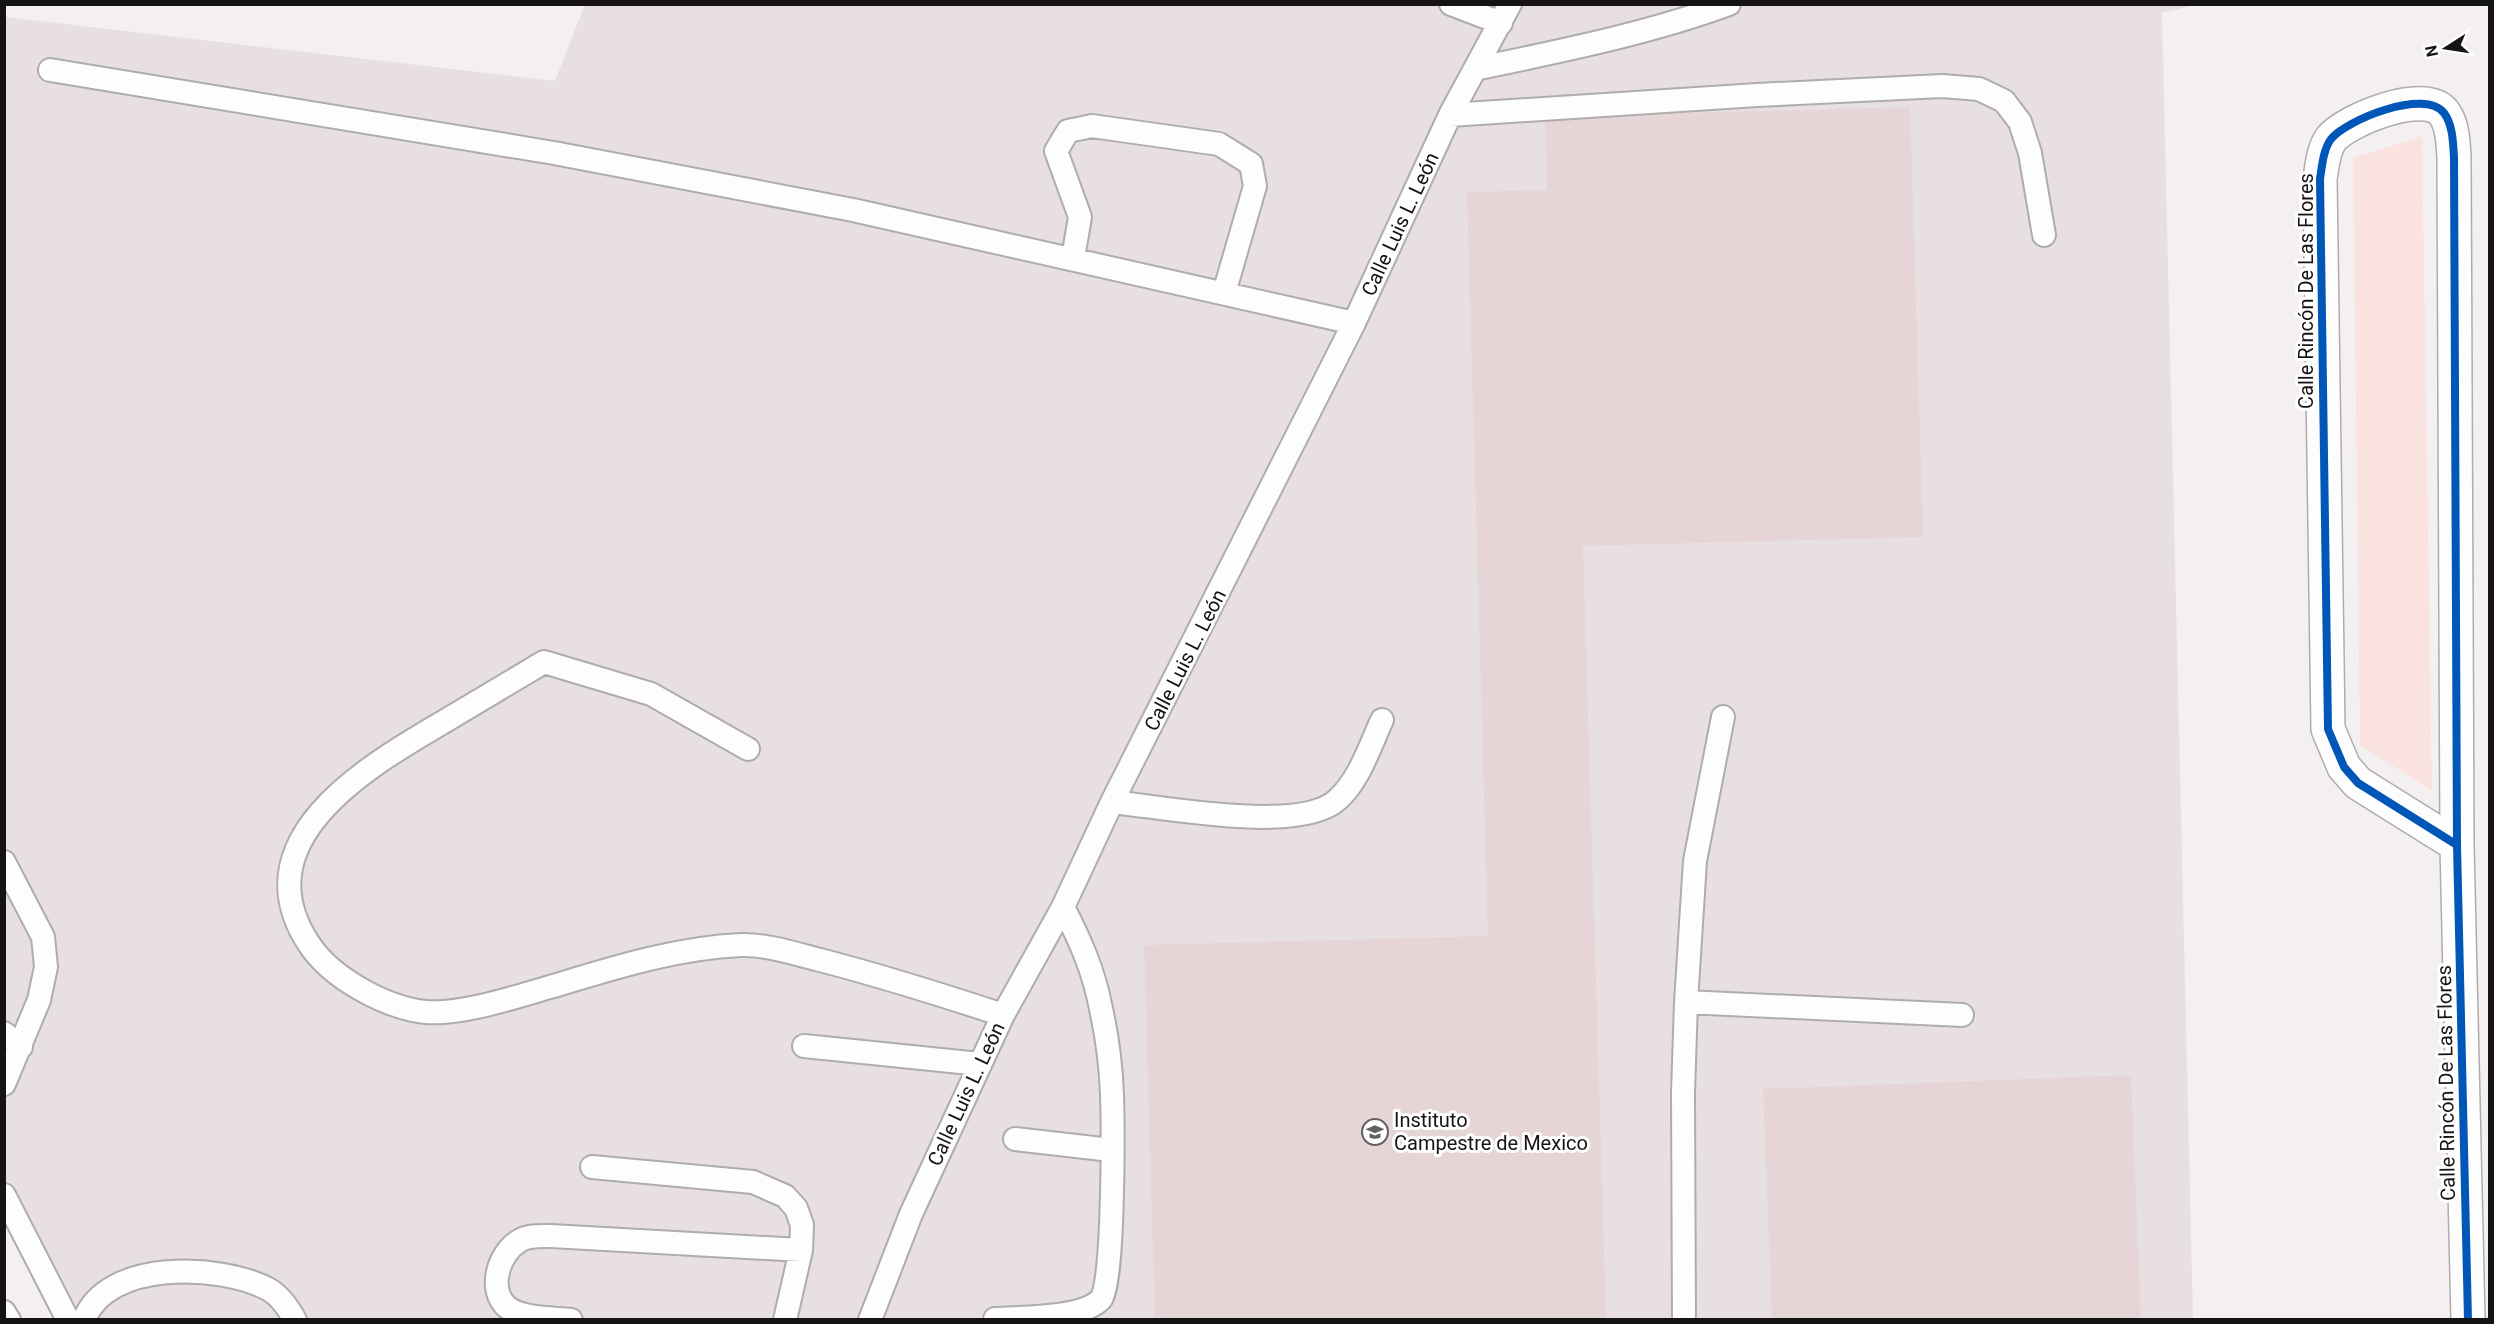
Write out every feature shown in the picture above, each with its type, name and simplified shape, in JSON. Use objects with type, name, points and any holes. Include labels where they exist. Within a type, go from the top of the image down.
[{"type":"street","name":"Calle Rincón De Las Flores","points":[[2457,845],[2358,783],[2344,767],[2328,729],[2320,179],[2330,140],[2344,127],[2402,104],[2435,105],[2444,113],[2451,129],[2454,157],[2457,845],[2468,1320]]},
{"type":"lane","points":[[1451,4],[1506,14]]},
{"type":"lane","points":[[1474,69],[1616,37],[1690,18],[1729,4]]},
{"type":"lane","name":"Calle Luis L. León","points":[[870,1320],[911,1214],[1003,1015],[1063,907],[1112,802],[1354,323],[1450,115],[1506,14]]},
{"type":"lane","points":[[50,70],[554,153],[853,210],[1354,323]]},
{"type":"lane","points":[[1450,115],[1757,94],[1942,86],[1979,89],[2004,101],[2020,122],[2030,153],[2044,235]]},
{"type":"lane","points":[[1073,258],[1080,217],[1056,151],[1068,130],[1092,126],[1219,144],[1251,164],[1255,186],[1224,293]]},
{"type":"lane","points":[[748,748],[651,694],[544,662],[377,762],[332,799],[308,827],[290,869],[291,902],[301,933],[316,955],[343,979],[384,1001],[426,1012],[471,1007],[516,997],[648,958],[744,945],[801,955],[888,978],[1003,1015]]},
{"type":"lane","points":[[1684,1320],[1683,1093],[1695,861],[1723,717]]},
{"type":"lane","points":[[1112,802],[1231,815],[1282,818],[1311,814],[1337,801],[1355,776],[1382,720]]},
{"type":"lane","points":[[4,862],[43,937],[46,967],[39,1000],[13,1040],[4,1084]]},
{"type":"lane","points":[[995,1318],[1067,1313],[1093,1306],[1102,1298],[1110,1267],[1112,1095],[1101,1009],[1087,954],[1063,907]]},
{"type":"lane","points":[[1686,1002],[1962,1015]]},
{"type":"lane","points":[[804,1046],[980,1064]]},
{"type":"lane","points":[[1015,1139],[1111,1150]]},
{"type":"lane","points":[[592,1167],[753,1182],[772,1188],[785,1196],[796,1208],[802,1225],[801,1250],[785,1320]]},
{"type":"lane","points":[[4,1195],[68,1320]]},
{"type":"lane","points":[[571,1320],[522,1314],[507,1307],[499,1295],[496,1282],[501,1260],[519,1241],[530,1237],[551,1236],[801,1250]]},
{"type":"lane","points":[[84,1320],[98,1296],[126,1281],[145,1274],[197,1273],[237,1276],[270,1290],[295,1320]]},
{"type":"lane","points":[[4,1312],[9,1320]]},
{"type":"shaded area","points":[[585,4],[2195,5],[2162,13],[2193,1319],[74,1319],[5,1206],[5,17],[555,81]]},
{"type":"shaded area","points":[[2422,136],[2432,791],[2360,745],[2353,158]]},
{"type":"building","points":[[1910,107],[1923,537],[1583,546],[1606,1320],[1155,1320],[1144,945],[1488,936],[1467,192],[1547,190],[1545,117]]},
{"type":"building","points":[[2131,1075],[2141,1320],[1772,1320],[1763,1089]]},
{"type":"cycle path","points":[[2457,845],[2358,783],[2344,767],[2328,729],[2321,169],[2328,143],[2339,131],[2368,116],[2404,105],[2420,104],[2434,106],[2444,113],[2451,129],[2454,157],[2457,845],[2468,1320]]},
{"type":"place","name":"Instituto Campestre de Mexico","points":[[1375,1132]]}]
